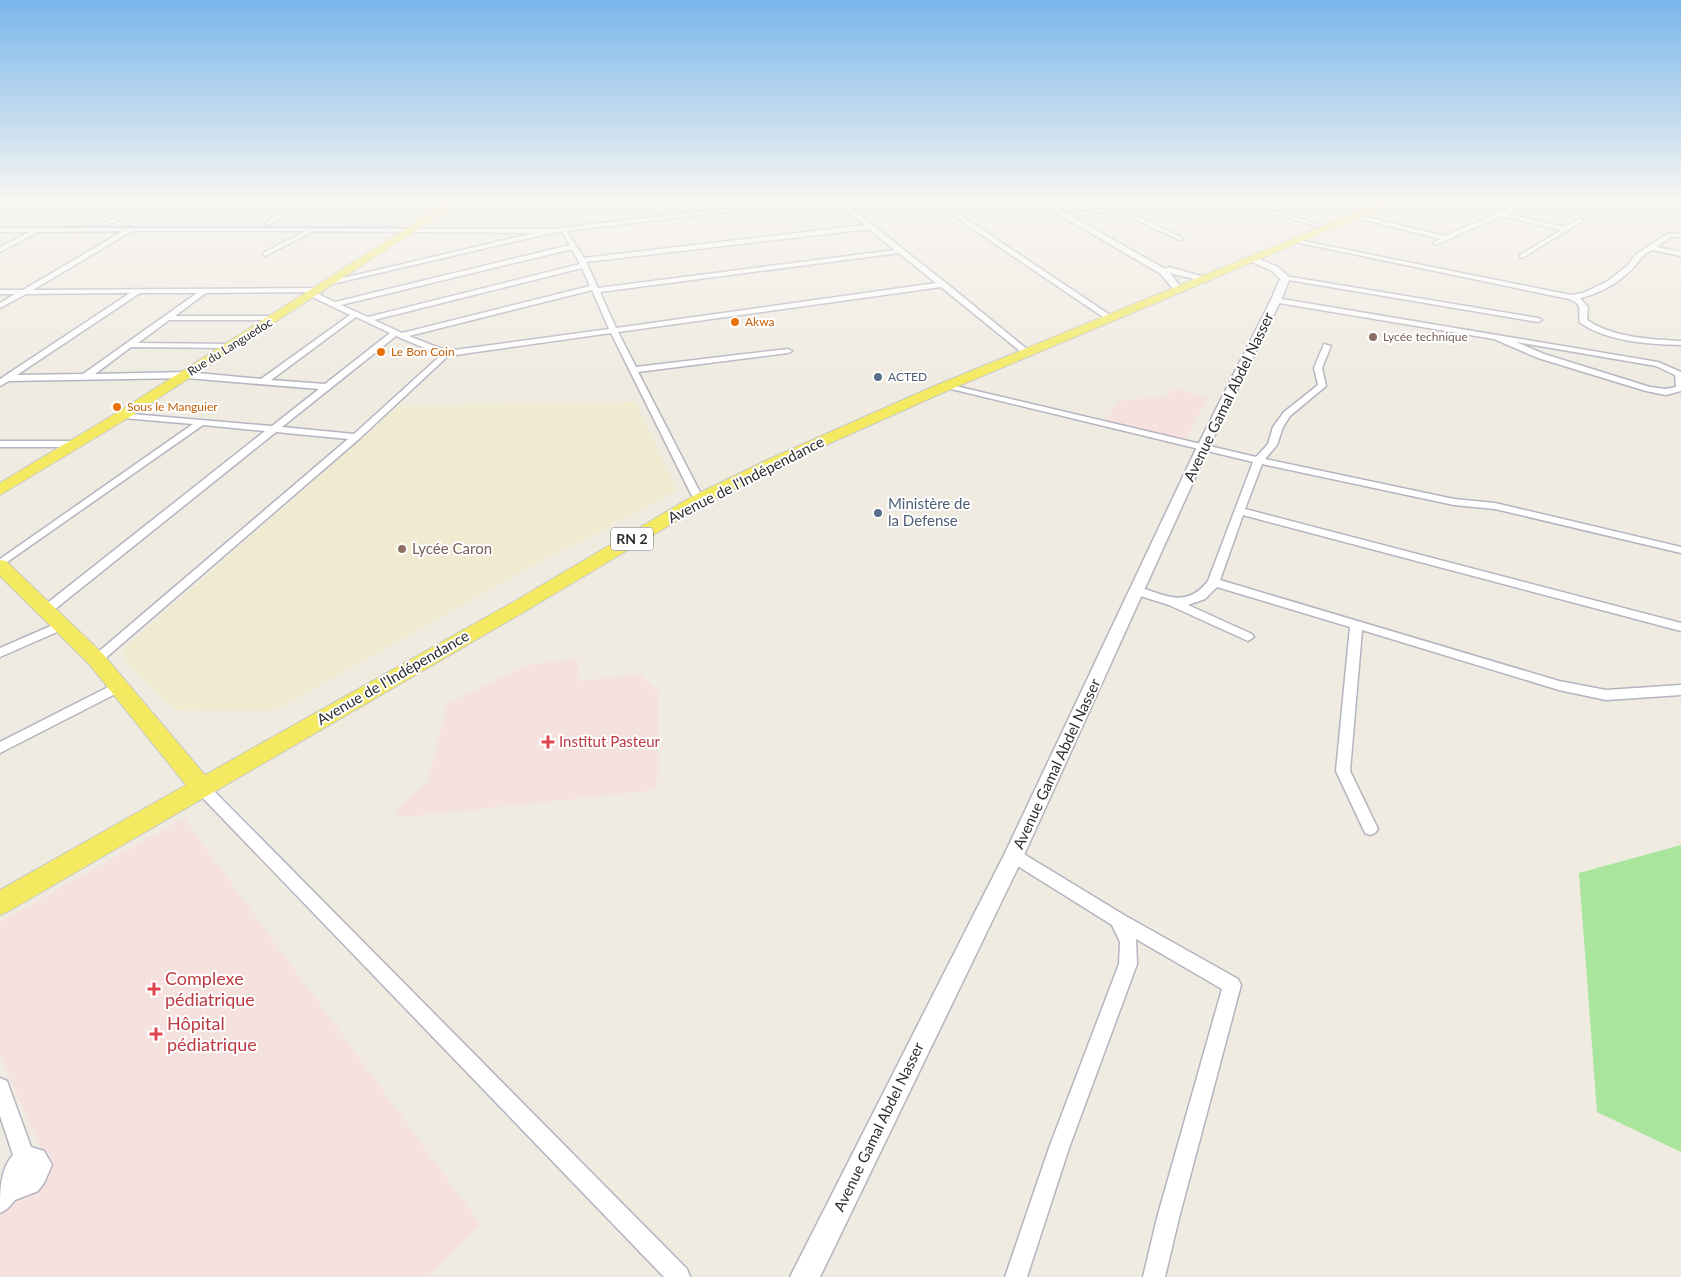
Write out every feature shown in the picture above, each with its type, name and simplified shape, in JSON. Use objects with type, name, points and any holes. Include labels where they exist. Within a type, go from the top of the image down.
[{"type":"main road","name":"Rue du Languedoc","points":[[0,490],[78,444],[366,260]]},
{"type":"main road","name":"Avenue de l'Indépendance","points":[[0,903],[514,610],[700,500],[773,462],[947,387],[1255,260]]},
{"type":"main road","points":[[2,570],[96,659],[202,788]]},
{"type":"street","points":[[0,306],[80,260]]},
{"type":"street","points":[[332,282],[428,260]]},
{"type":"street","points":[[334,304],[519,260]]},
{"type":"street","points":[[581,260],[614,332],[700,500]]},
{"type":"street","points":[[366,320],[583,263],[610,260]]},
{"type":"street","points":[[45,611],[329,387],[398,335],[595,288],[837,260]]},
{"type":"street","points":[[912,260],[1029,354]]},
{"type":"street","points":[[1023,260],[1112,319]]},
{"type":"street","points":[[1143,260],[1164,272],[1175,283],[1194,285]]},
{"type":"street","points":[[1151,260],[1194,285]]},
{"type":"street","points":[[1255,260],[1275,269],[1285,278],[1538,320]]},
{"type":"street","points":[[1385,260],[1580,298],[1588,295],[1631,266],[1635,260]]},
{"type":"street","name":"Avenue Gamal Abdel Nasser","points":[[805,1277],[1014,855],[1138,591],[1202,447],[1276,300],[1285,278]]},
{"type":"street","points":[[0,292],[316,292],[334,304],[366,320],[446,354],[614,332],[944,284]]},
{"type":"street","points":[[0,383],[137,292]]},
{"type":"street","points":[[85,377],[203,292]]},
{"type":"street","points":[[1570,297],[1580,302],[1584,308],[1583,321],[1589,326],[1634,338],[1681,342]]},
{"type":"street","points":[[1276,300],[1492,336],[1658,364],[1680,374],[1680,390],[1666,392],[1649,390],[1541,356],[1492,336]]},
{"type":"street","points":[[263,381],[356,314]]},
{"type":"street","points":[[166,318],[276,318]]},
{"type":"street","points":[[129,345],[232,346]]},
{"type":"street","points":[[1173,602],[1193,601],[1200,598],[1214,582],[1258,460],[1272,445],[1278,427],[1287,414],[1322,386],[1318,368],[1327,346]]},
{"type":"street","points":[[634,370],[788,351]]},
{"type":"street","points":[[96,659],[356,437],[446,354]]},
{"type":"street","points":[[8,378],[186,375],[329,387]]},
{"type":"street","points":[[947,387],[1258,460],[1454,502],[1495,506],[1681,550]]},
{"type":"street","points":[[123,415],[356,437]]},
{"type":"street","points":[[2,570],[202,422]]},
{"type":"street","points":[[0,444],[78,444]]},
{"type":"street","points":[[1239,511],[1681,627]]},
{"type":"street","points":[[1214,582],[1356,626],[1399,636],[1559,685],[1606,695],[1681,690]]},
{"type":"street","points":[[1138,591],[1173,602],[1248,637]]},
{"type":"street","points":[[0,653],[60,626]]},
{"type":"street","points":[[1356,626],[1343,771],[1370,829]]},
{"type":"street","points":[[0,748],[120,686]]},
{"type":"street","points":[[202,788],[679,1277]]},
{"type":"street","points":[[1014,855],[1118,920],[1232,985],[1168,1218],[1154,1277]]},
{"type":"street","points":[[1016,1277],[1059,1148],[1128,964],[1129,942],[1118,920]]},
{"type":"street","points":[[0,1088],[25,1160],[18,1164],[8,1176],[5,1196]]},
{"type":"shaded area","points":[[1173,389],[1208,397],[1186,439],[1106,420],[1118,401],[1168,396]]},
{"type":"shaded area","name":"Lycée Caron","points":[[635,402],[677,490],[594,535],[539,562],[274,711],[175,710],[125,661],[124,648],[399,406]]},
{"type":"shaded area","name":"Institut Pasteur","points":[[578,659],[577,681],[639,674],[658,692],[657,790],[395,818],[398,807],[428,782],[448,703],[528,665]]},
{"type":"shaded area","name":"Complexe pédiatrique","points":[[184,818],[481,1225],[427,1277],[0,1277],[0,1215],[49,1167],[0,1055],[0,922]]},
{"type":"green space","points":[[1681,845],[1681,1152],[1597,1112],[1579,873]]},
{"type":"place","name":"Akwa","points":[[735,322]]},
{"type":"place","name":"Lycée technique","points":[[1373,337]]},
{"type":"place","name":"Le Bon Coin","points":[[381,352]]},
{"type":"place","name":"ACTED","points":[[878,377]]},
{"type":"place","name":"Sous le Manguier","points":[[117,407]]},
{"type":"place","name":"Ministère de la Defense","points":[[878,513]]},
{"type":"place","name":"Lycée Caron","points":[[402,549]]},
{"type":"place","name":"Institut Pasteur","points":[[548,742]]},
{"type":"place","name":"Complexe pédiatrique","points":[[154,989]]},
{"type":"place","name":"Hôpital pédiatrique","points":[[156,1034]]}]
